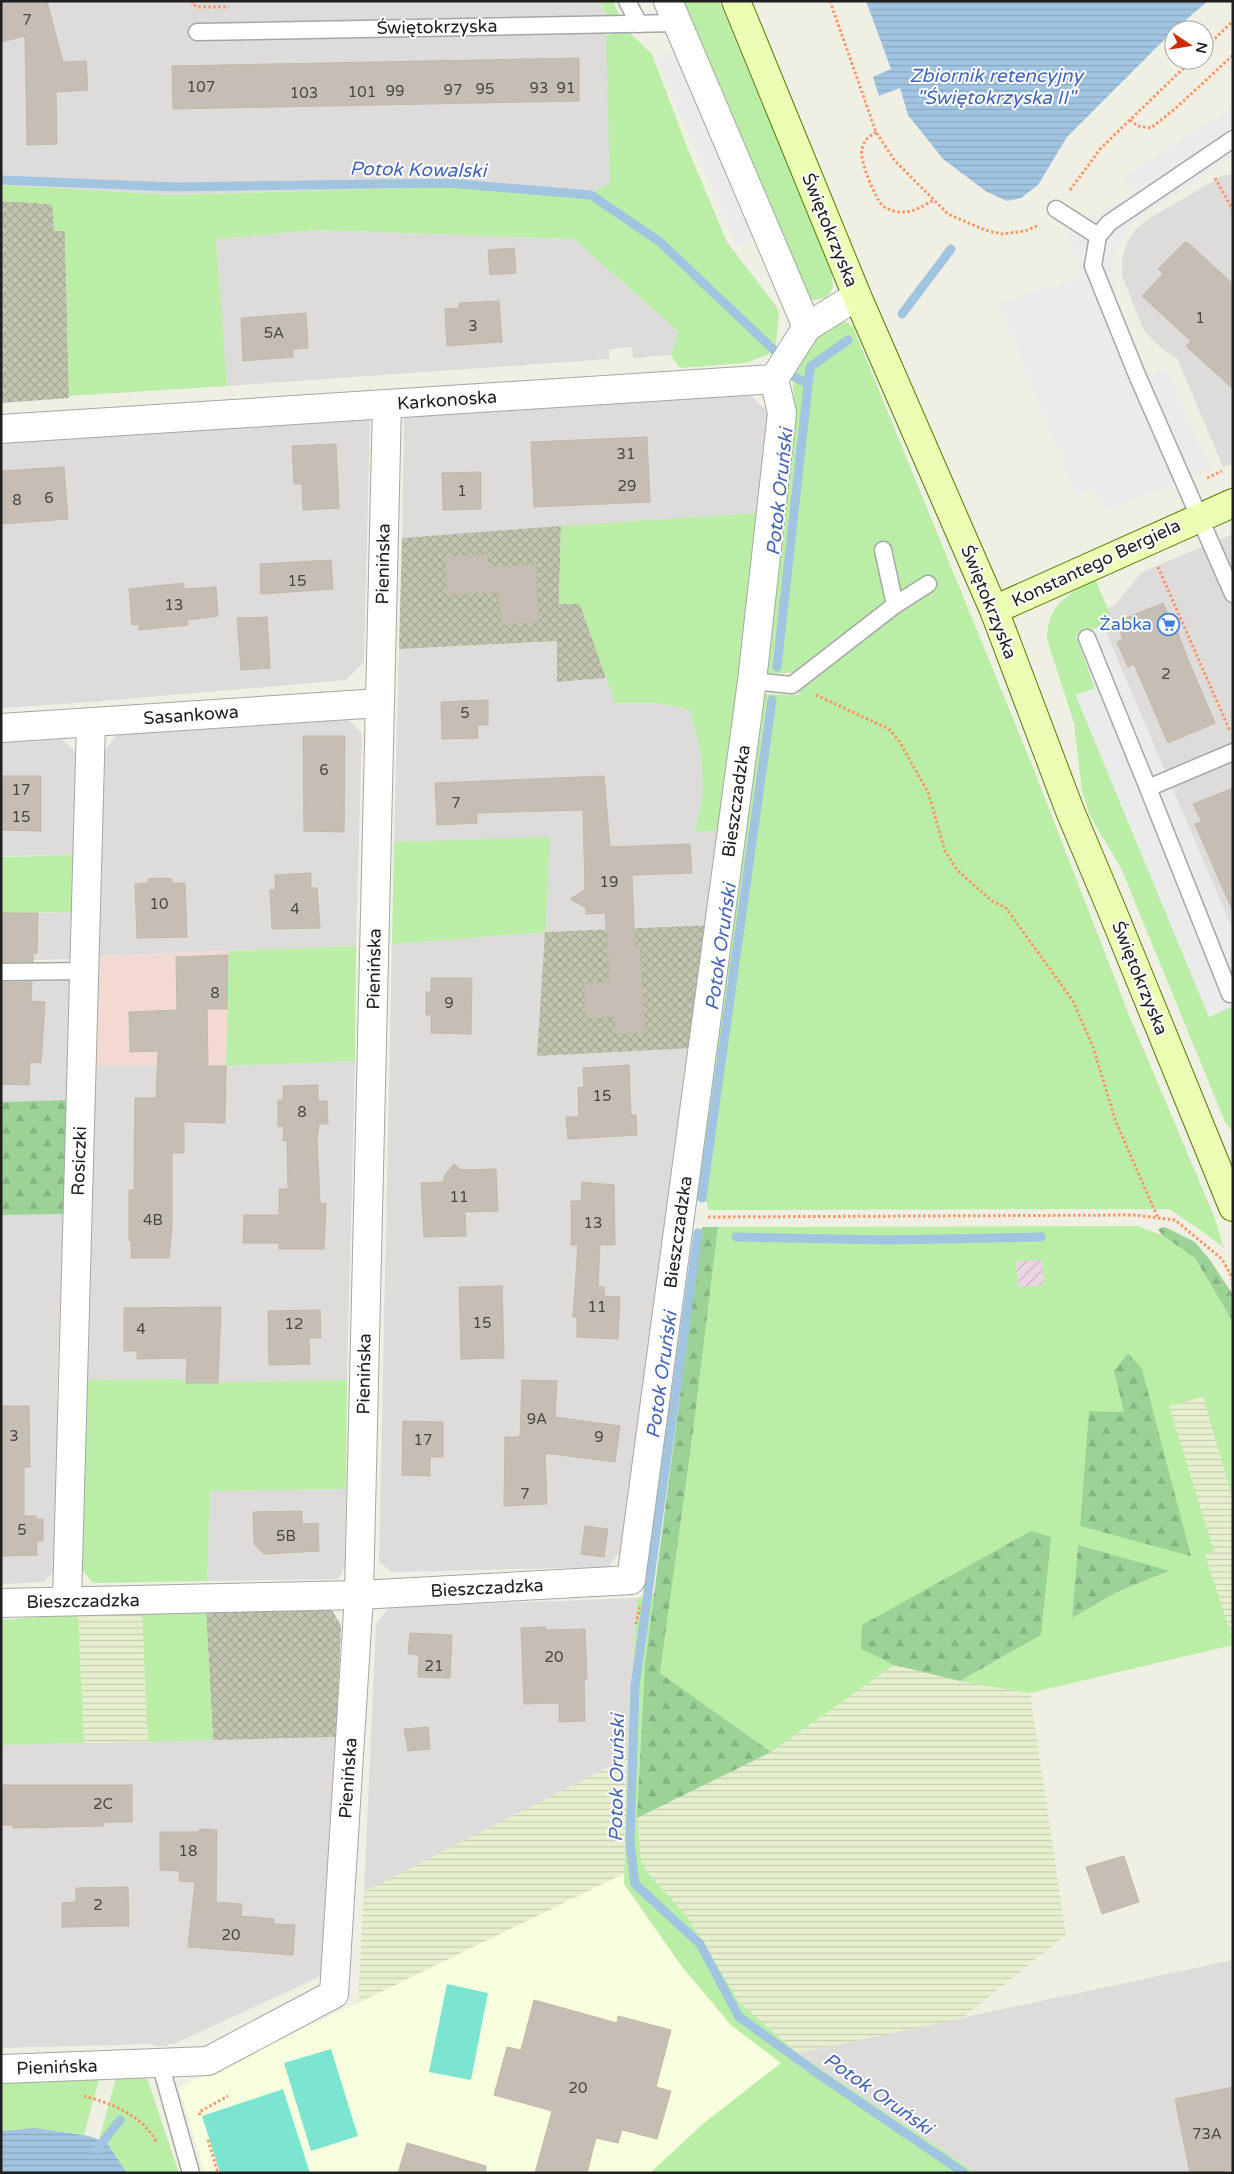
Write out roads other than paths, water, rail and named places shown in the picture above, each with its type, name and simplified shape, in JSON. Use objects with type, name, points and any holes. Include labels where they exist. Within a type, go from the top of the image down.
[{"type":"main road","name":"Świętokrzyska","points":[[736,1],[857,296],[994,610],[1070,811],[1233,1208]]},
{"type":"main road","name":"Konstantego Bergiela","points":[[994,610],[1198,517],[1233,503]]},
{"type":"street","name":"Świętokrzyska","points":[[672,12],[807,327]]},
{"type":"street","points":[[774,378],[807,327],[857,296]]},
{"type":"street","name":"Karkonoska","points":[[1,429],[774,378]]},
{"type":"street","name":"Bieszczadzka","points":[[1,1603],[359,1595],[631,1580],[752,681],[782,413],[774,378]]},
{"type":"street","name":"Pienińska","points":[[1,2070],[208,2061],[334,1994],[359,1595],[387,404]]},
{"type":"street","name":"Sasankowa","points":[[1,728],[380,703]]},
{"type":"street","name":"Rosiczki","points":[[67,1601],[91,722]]},
{"type":"lane","points":[[627,1],[639,24]]},
{"type":"lane","name":"Świętokrzyska","points":[[197,32],[639,24],[672,12]]},
{"type":"lane","points":[[1198,517],[1136,375],[1093,266],[1098,236],[1110,223],[1233,139]]},
{"type":"lane","points":[[1056,209],[1098,236]]},
{"type":"lane","name":"Konstantego Bergiela","points":[[1198,517],[1233,594]]},
{"type":"lane","points":[[883,550],[895,605]]},
{"type":"lane","points":[[752,681],[792,685],[895,605],[928,584]]},
{"type":"lane","points":[[1087,638],[1230,994]]},
{"type":"lane","points":[[1148,788],[1233,752]]},
{"type":"lane","points":[[1,972],[84,971]]},
{"type":"lane","points":[[160,2063],[191,2173]]},
{"type":"water","name":"Zbiornik retencyjny \"Świętokrzyska II\"","points":[[866,1],[1208,1],[1186,20],[1164,20],[1164,40],[1067,137],[1038,185],[1021,198],[1007,201],[987,192],[943,159],[908,115],[900,88],[879,96],[873,77],[891,69]]},
{"type":"water","points":[[35,2128],[89,2136],[107,2143],[127,2173],[1,2173],[1,2131]]},
{"type":"waterway","name":"Potok Kowalski","points":[[1,180],[176,187],[448,183],[591,195],[660,242],[776,352]]},
{"type":"waterway","name":"Potok Oruński","points":[[902,314],[951,249]]},
{"type":"waterway","name":"Potok Oruński","points":[[777,667],[810,367],[848,340]]},
{"type":"waterway","name":"Potok Kowalski","points":[[793,376],[808,384]]},
{"type":"waterway","name":"Potok Oruński","points":[[702,1198],[772,700]]},
{"type":"waterway","name":"Potok Oruński","points":[[698,1233],[635,1686],[630,1842],[635,1884],[700,1944],[739,2017],[820,2075],[964,2173]]},
{"type":"waterway","points":[[736,1237],[888,1240],[1041,1237]]},
{"type":"waterway","points":[[97,2149],[120,2120]]},
{"type":"place","name":"Żabka","points":[[1168,624]]}]
